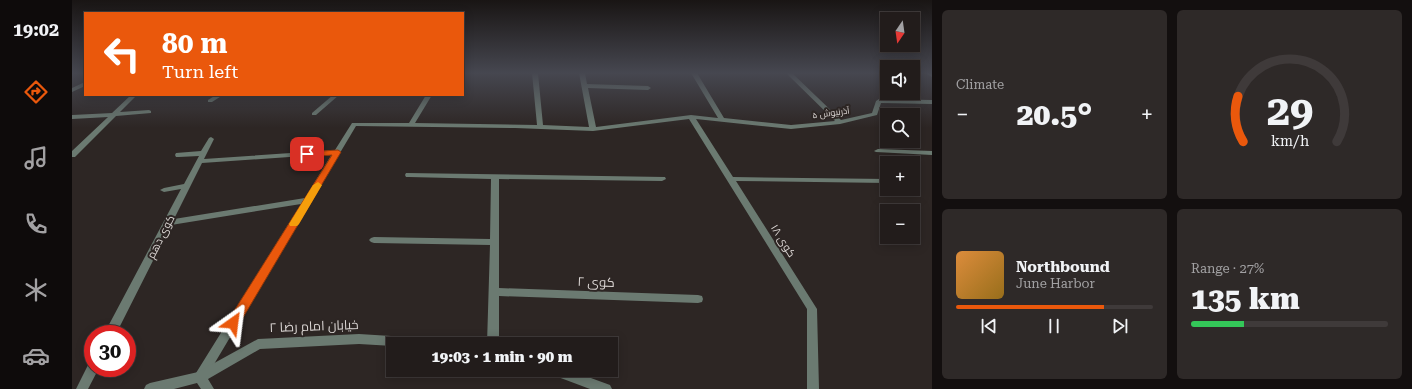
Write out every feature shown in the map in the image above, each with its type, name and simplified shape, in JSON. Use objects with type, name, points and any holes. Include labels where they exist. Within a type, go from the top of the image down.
[{"type":"street","points":[[537,91],[540,127]]},
{"type":"street","points":[[586,91],[594,129]]},
{"type":"street","points":[[705,91],[722,120]]},
{"type":"street","points":[[808,91],[840,122]]},
{"type":"street","points":[[72,155],[133,96]]},
{"type":"street","points":[[210,101],[218,96]]},
{"type":"street","points":[[314,114],[335,96]]},
{"type":"street","points":[[411,125],[428,96]]},
{"type":"street","name":"آذرنیوش ۵","points":[[338,152],[354,124],[594,129],[692,117],[791,126],[840,122],[875,114],[879,101],[932,102]]},
{"type":"street","points":[[72,117],[149,112]]},
{"type":"street","name":"کوی ۱۸","points":[[692,117],[812,309],[813,389]]},
{"type":"street","name":"کوی دهم","points":[[115,325],[211,140]]},
{"type":"street","points":[[878,151],[932,153]]},
{"type":"street","points":[[179,155],[202,157],[338,152]]},
{"type":"street","points":[[208,389],[200,377],[338,152]]},
{"type":"street","points":[[409,175],[662,179]]},
{"type":"street","points":[[493,337],[495,177]]},
{"type":"street","points":[[731,180],[880,181]]},
{"type":"street","points":[[164,190],[187,186]]},
{"type":"street","points":[[168,223],[308,200]]},
{"type":"street","points":[[374,240],[494,242]]},
{"type":"street","name":"کوی ۲","points":[[494,292],[698,299]]},
{"type":"street","name":"خیابان امام رضا ۲","points":[[150,389],[200,377],[258,344],[359,339],[386,341]]},
{"type":"street","points":[[82,389],[88,377]]},
{"type":"street","points":[[573,377],[606,389]]},
{"type":"slow traffic","points":[[294,224],[318,185]]},
{"type":"route","points":[[233,323],[338,152],[307,154]]}]
